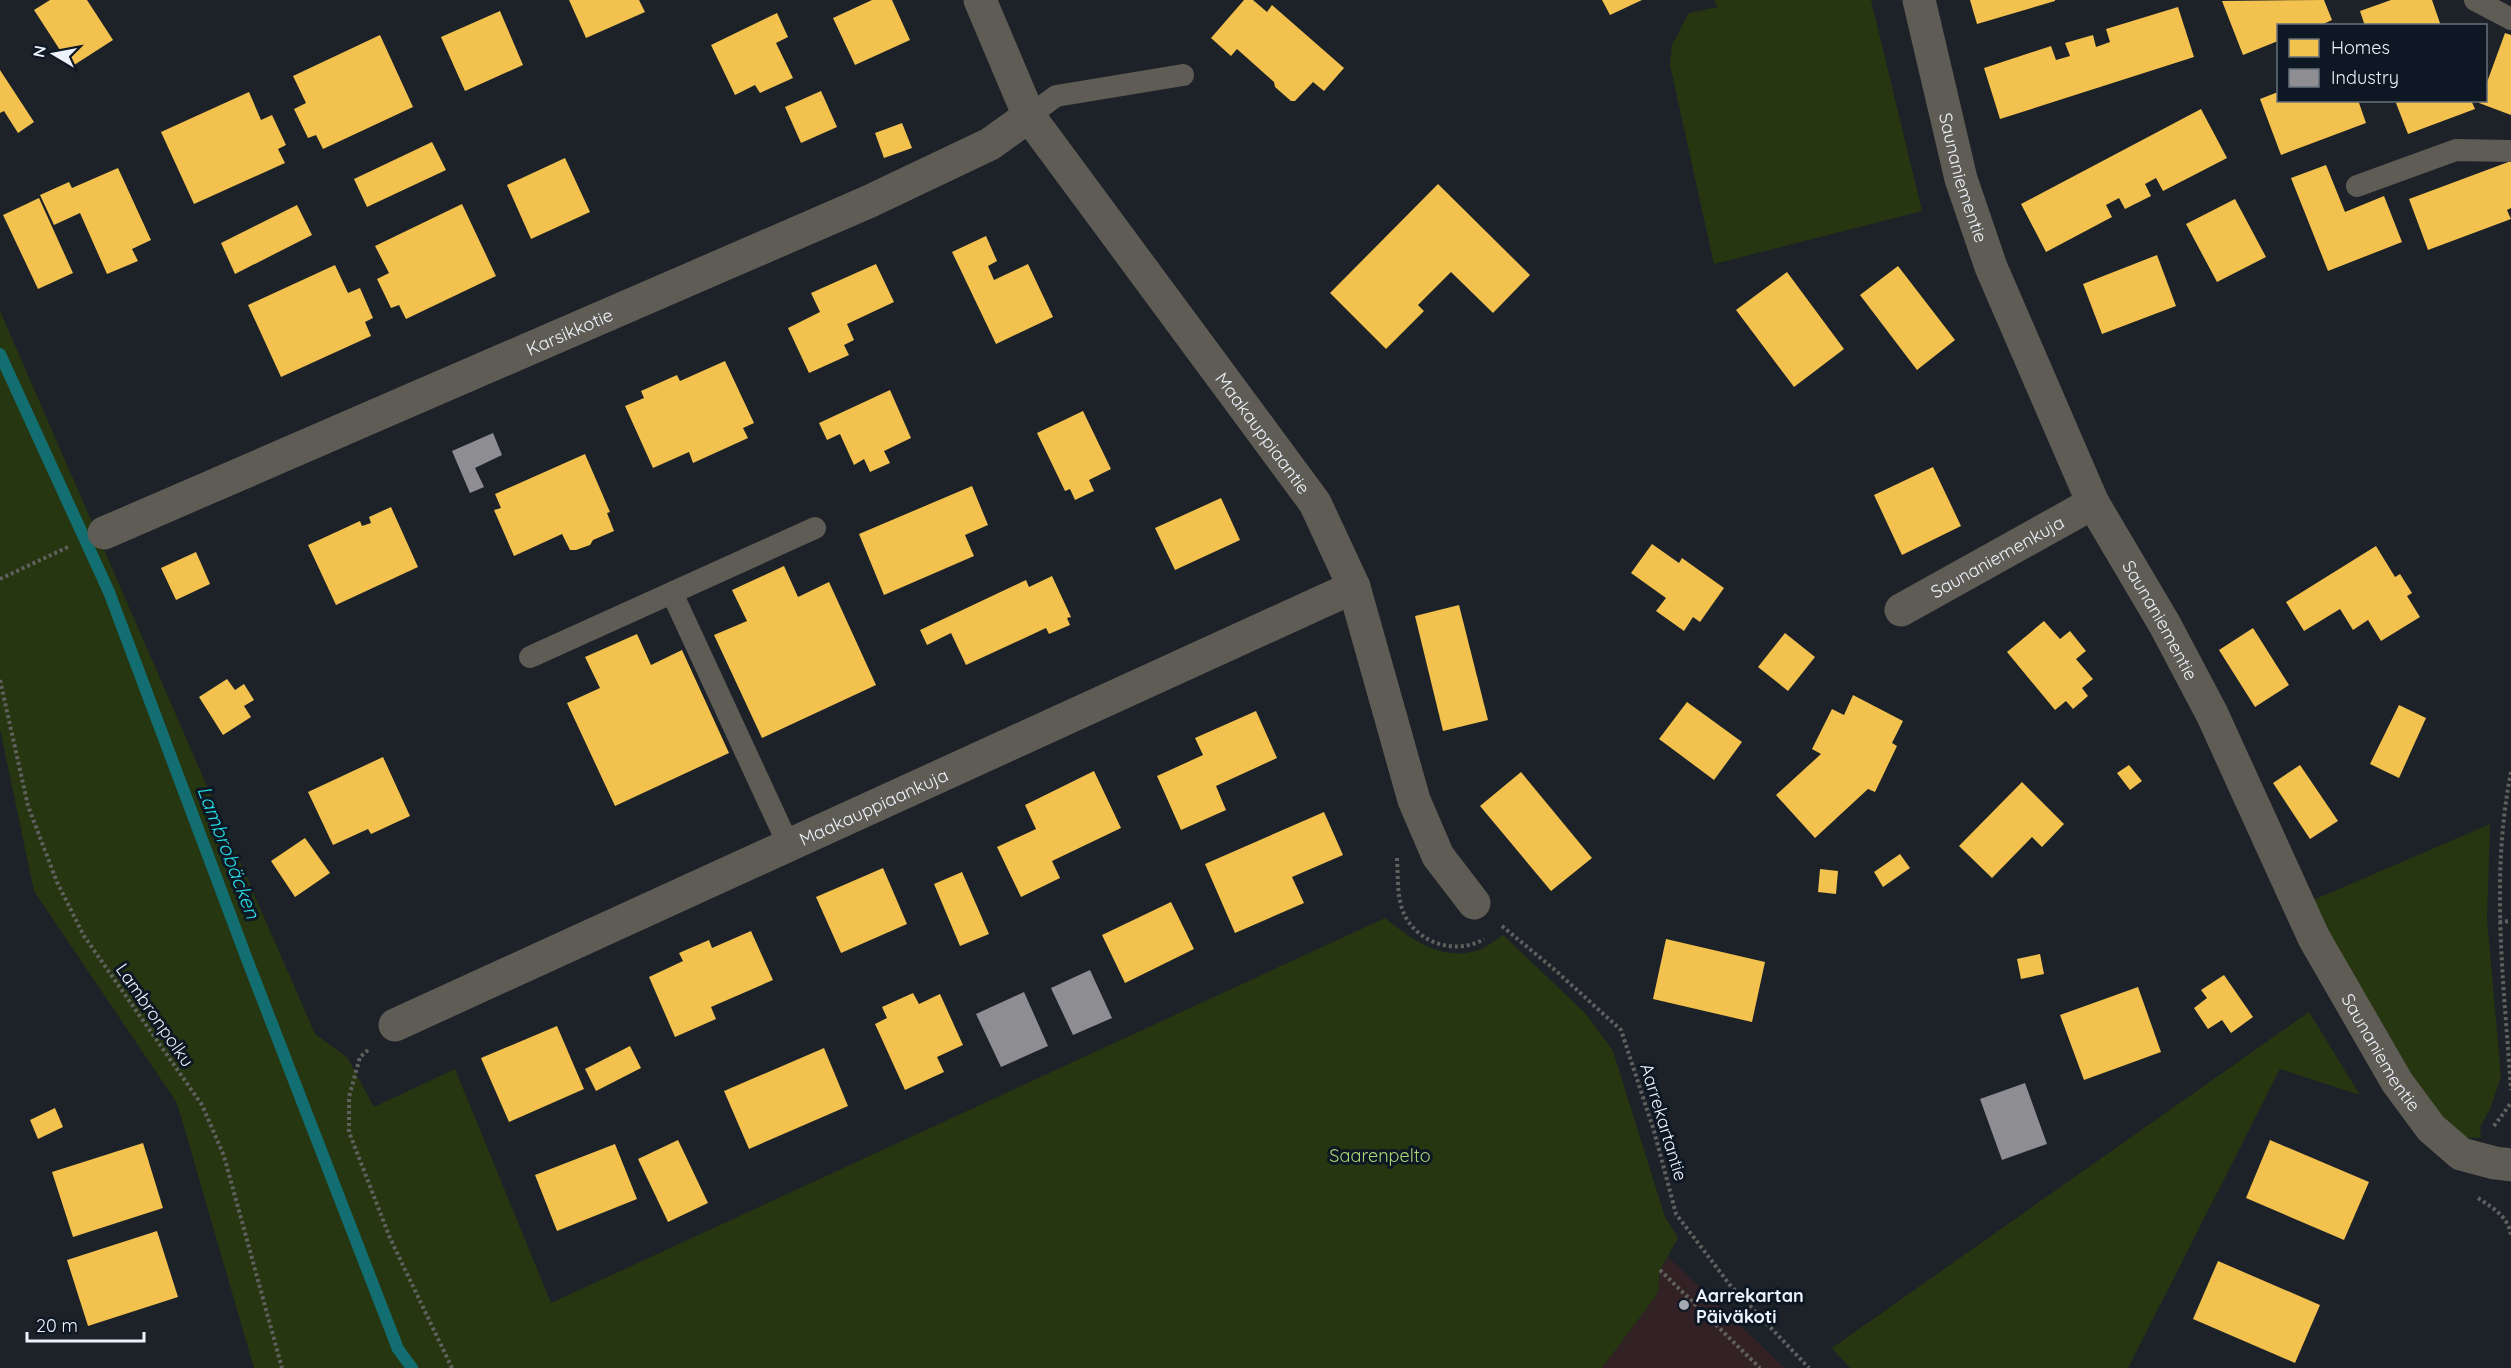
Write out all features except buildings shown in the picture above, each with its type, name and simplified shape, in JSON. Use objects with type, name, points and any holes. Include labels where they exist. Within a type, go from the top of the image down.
[{"type":"street","name":"Maakauppiaantie","points":[[980,0],[1029,116],[1315,503],[1354,588],[1414,800],[1437,856],[1474,903]]},
{"type":"street","name":"Saunaniementie","points":[[1919,0],[1961,179],[1991,267],[2093,503],[2165,625],[2212,714],[2314,938],[2397,1082],[2431,1128],[2461,1154],[2495,1164],[2511,1165]]},
{"type":"street","name":"Karsikkotie","points":[[104,533],[868,202],[990,144],[1029,116]]},
{"type":"street","name":"Saunaniemenkuja","points":[[1901,610],[2093,503]]},
{"type":"street","name":"Maakauppiaankuja","points":[[395,1025],[1354,588]]},
{"type":"lane","points":[[2475,0],[2511,19]]},
{"type":"lane","points":[[1029,116],[1056,96],[1184,75]]},
{"type":"lane","points":[[2357,186],[2456,150],[2511,151]]},
{"type":"lane","points":[[530,657],[815,528]]},
{"type":"lane","points":[[672,593],[789,846]]},
{"type":"path","points":[[0,579],[60,550]]},
{"type":"path","name":"Lambronpolku","points":[[0,680],[28,806],[57,882],[84,936],[202,1105],[224,1156],[282,1368]]},
{"type":"path","points":[[2511,772],[2503,814],[2499,922],[2511,1090]]},
{"type":"path","points":[[1397,849],[1401,907],[1409,922],[1424,938],[1448,947],[1476,944],[1493,934],[1500,925]]},
{"type":"path","name":"Aarrekartantie","points":[[1474,903],[1555,970],[1621,1030],[1654,1131],[1676,1214],[1730,1285],[1809,1368]]},
{"type":"path","points":[[2499,922],[2511,921]]},
{"type":"path","points":[[395,1025],[360,1057],[349,1097],[348,1132],[390,1238],[452,1368]]},
{"type":"path","points":[[2494,1125],[2511,1102]]},
{"type":"path","points":[[2496,1210],[2510,1226],[2511,1236]]},
{"type":"path","points":[[1660,1270],[1760,1368]]},
{"type":"shaded area","name":"Aarrekartan Päiväkoti","points":[[1668,1257],[1785,1368],[1602,1368],[1658,1293],[1660,1270]]},
{"type":"green space","points":[[1714,0],[1871,0],[1922,211],[1714,264],[1670,65],[1672,45],[1689,13],[1718,7]]},
{"type":"green space","name":"Saarenpelto","points":[[0,311],[315,1034],[347,1057],[374,1107],[455,1069],[551,1303],[1385,918],[1428,947],[1452,953],[1479,950],[1503,935],[1586,1014],[1613,1051],[1665,1217],[1678,1238],[1660,1270],[1658,1293],[1602,1368],[254,1368],[177,1103],[34,891],[0,729]]},
{"type":"green space","points":[[2490,824],[2487,919],[2501,1077],[2490,1109],[2480,1127],[2481,1138],[2465,1137],[2443,1126],[2355,989],[2311,901]]},
{"type":"green space","points":[[2309,1012],[2360,1095],[2280,1069],[2128,1368],[1850,1368],[1832,1348]]},
{"type":"waterway","name":"Lambrobäcken","points":[[0,354],[109,592],[248,962],[398,1349],[412,1368]]},
{"type":"place","name":"Aarrekartan Päiväkoti","points":[[1684,1305]]}]
